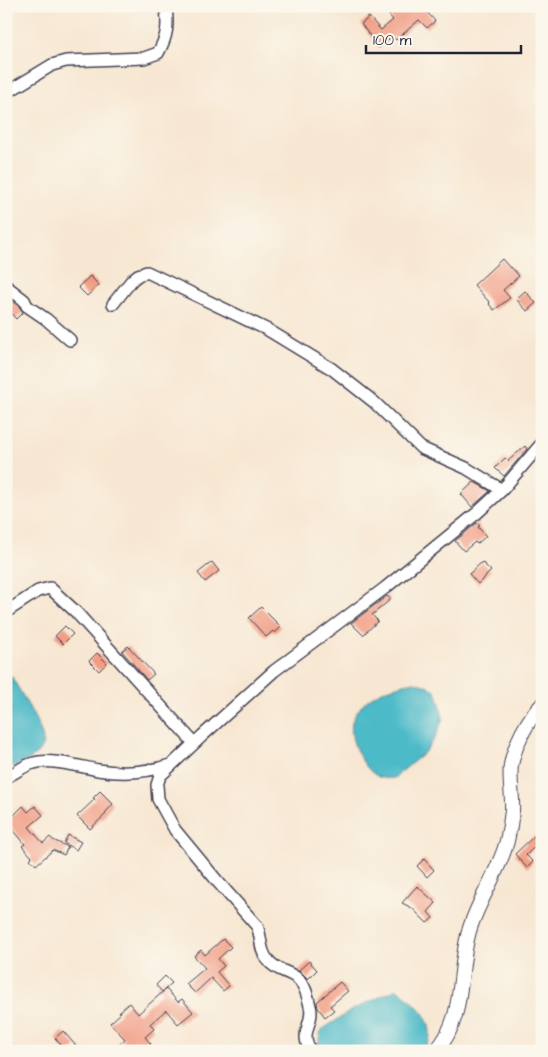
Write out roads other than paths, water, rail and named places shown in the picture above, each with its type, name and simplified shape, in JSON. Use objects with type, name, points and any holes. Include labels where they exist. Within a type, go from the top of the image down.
[{"type":"street","points":[[7,89],[52,65],[66,61],[138,58],[158,53],[166,40],[168,25],[166,6]]},
{"type":"street","points":[[112,304],[132,280],[138,275],[147,272],[191,292],[268,330],[332,369],[374,402],[422,448],[466,468],[502,490]]},
{"type":"street","points":[[6,286],[24,300],[27,306],[46,319],[70,340]]},
{"type":"street","points":[[311,1051],[307,1045],[305,1031],[310,1021],[311,1008],[304,986],[297,978],[281,971],[268,960],[261,948],[260,931],[257,926],[175,830],[158,799],[156,785],[160,776],[194,743],[274,671],[393,582],[470,519],[502,490],[542,443]]},
{"type":"street","points":[[6,612],[38,590],[50,588],[76,612],[194,743]]},
{"type":"street","points":[[436,1051],[450,1032],[458,1012],[463,957],[471,925],[494,876],[507,840],[512,810],[511,772],[513,759],[524,730],[542,705]]},
{"type":"street","points":[[6,776],[34,762],[61,763],[101,770],[136,771],[157,769],[175,763]]},
{"type":"water","points":[[6,672],[12,677],[31,710],[43,737],[43,743],[34,757],[6,768]]},
{"type":"water","points":[[414,682],[429,686],[436,692],[443,718],[435,738],[424,753],[394,778],[382,778],[375,775],[369,769],[357,752],[352,733],[354,717],[365,702],[379,692]]},
{"type":"water","points":[[397,989],[421,1010],[429,1024],[429,1041],[423,1051],[322,1051],[319,1044],[320,1031],[352,1010]]}]
